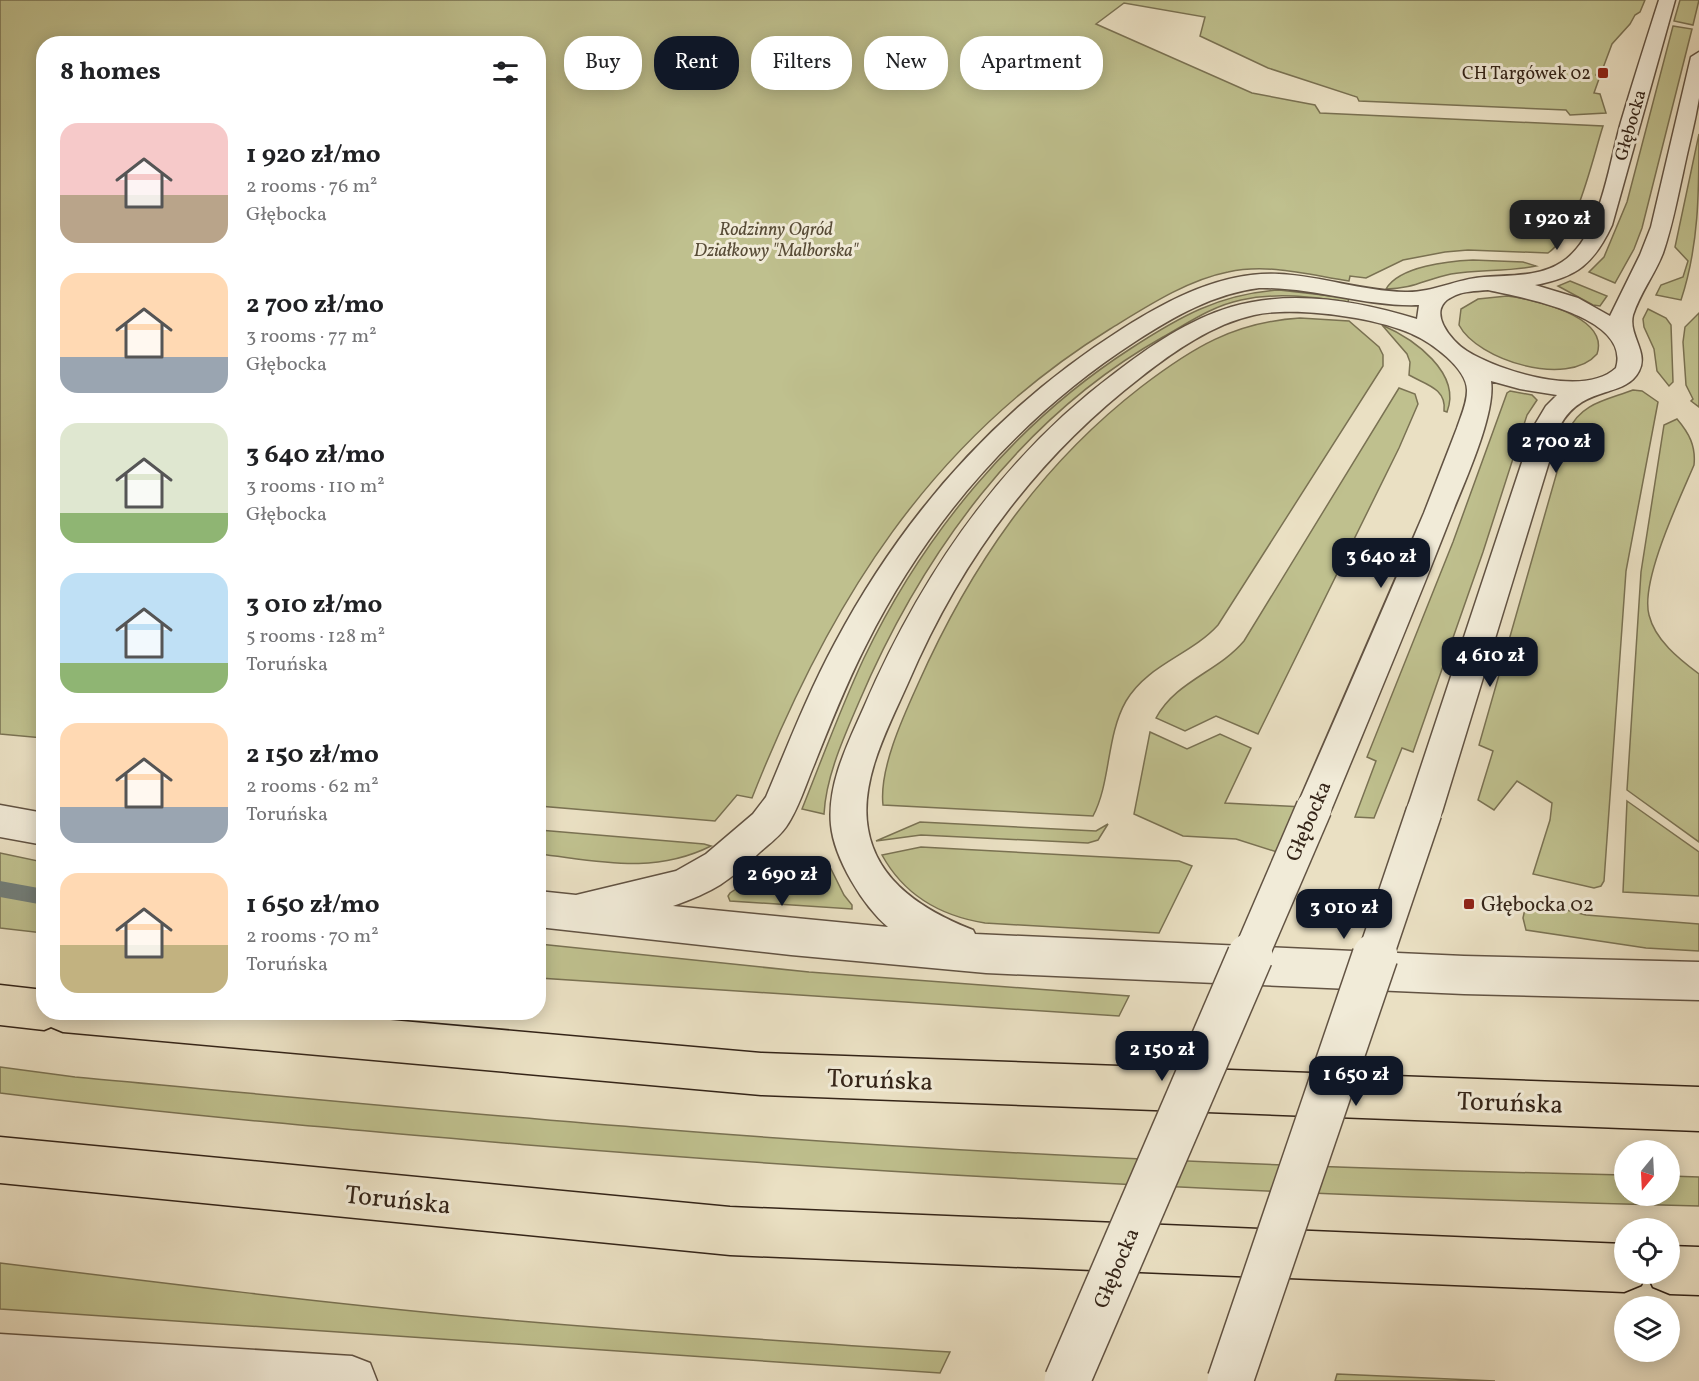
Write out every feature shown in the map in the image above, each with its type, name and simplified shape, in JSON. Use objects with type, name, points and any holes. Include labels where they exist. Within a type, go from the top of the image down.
[{"type":"highway","points":[[0,1005],[36,1009]]},
{"type":"highway","name":"Toruńska","points":[[153,1020],[761,1074],[1699,1109]]},
{"type":"highway","name":"Toruńska","points":[[0,1160],[730,1232],[1614,1268]]},
{"type":"highway","points":[[1680,1270],[1699,1271]]},
{"type":"street","name":"Głębocka","points":[[555,911],[668,891],[714,869],[770,821],[850,645],[877,595],[903,554],[945,498],[999,437],[1041,398],[1082,365],[1166,312],[1223,286],[1279,281],[1404,299],[1429,298],[1457,286],[1532,280],[1550,275],[1578,262],[1589,248],[1607,206],[1667,0]]},
{"type":"street","name":"Głębocka","points":[[1230,1381],[1424,812],[1547,426],[1556,409],[1575,393],[1612,383],[1628,372],[1632,359],[1620,325],[1622,314],[1651,255],[1661,227],[1699,57]]},
{"type":"street","name":"Głębocka","points":[[1491,284],[1522,288],[1569,302],[1604,322],[1624,341]]},
{"type":"street","points":[[1438,295],[1432,302],[1428,313],[1429,321],[1438,338]]},
{"type":"street","name":"Głębocka","points":[[986,954],[934,934],[897,911],[874,882],[855,851],[849,827],[848,803],[869,736],[915,629],[962,548],[983,518],[1033,459],[1117,381],[1170,345],[1214,321],[1262,306],[1313,306],[1399,321],[1419,327],[1438,338],[1475,370],[1480,392],[1456,468],[1401,604],[1067,1381]]},
{"type":"street","name":"Głębocka","points":[[1464,359],[1496,374],[1531,383],[1565,388],[1592,387]]},
{"type":"street","points":[[0,821],[36,828]]},
{"type":"street","points":[[555,911],[791,937],[986,954],[1464,975],[1699,981]]},
{"type":"street","points":[[0,1359],[352,1381]]},
{"type":"green space","name":"Rodzinny Ogród Działkowy \"Malborska\"","points":[[0,0],[1645,0],[1640,12],[1612,44],[1603,68],[1599,68],[1596,75],[1600,76],[1594,93],[1600,94],[1606,113],[1570,115],[1566,110],[1359,101],[1357,97],[1268,68],[1200,36],[1205,17],[1124,3],[1096,24],[1252,93],[1315,105],[1320,113],[1603,126],[1575,213],[1567,230],[1548,253],[1468,250],[1445,252],[1403,260],[1366,278],[1350,276],[1349,281],[1274,269],[1228,272],[1197,281],[1152,303],[1046,373],[989,422],[937,475],[892,532],[851,593],[815,658],[782,726],[752,798],[737,795],[715,821],[546,807],[546,36],[36,36],[36,737],[0,734]]},
{"type":"green space","points":[[1680,0],[1699,0],[1693,25],[1674,21]]},
{"type":"green space","points":[[1673,26],[1692,29],[1642,228],[1634,249],[1615,283],[1589,272],[1604,257],[1627,202]]},
{"type":"green space","points":[[1699,134],[1695,239],[1681,300],[1656,295],[1661,285],[1683,277],[1688,261],[1675,247]]},
{"type":"green space","points":[[1473,260],[1523,262],[1536,266],[1451,274],[1412,286],[1386,289],[1393,281],[1413,270],[1426,266]]},
{"type":"green space","points":[[1570,281],[1607,296],[1600,306],[1593,305],[1558,286]]},
{"type":"green space","points":[[1279,290],[1349,298],[1348,302],[1308,297],[1268,296],[1241,300],[1210,311],[1163,337],[1112,370],[1064,407],[1021,449],[981,494],[945,543],[884,647],[847,729],[828,785],[824,814],[802,809],[864,658],[888,612],[914,568],[944,526],[1010,447],[1088,379],[1130,349],[1183,317],[1237,296]]},
{"type":"green space","points":[[1507,296],[1550,306],[1581,320],[1592,329],[1598,341],[1597,354],[1583,364],[1566,369],[1545,369],[1503,359],[1484,349],[1469,338],[1459,325],[1461,309],[1478,299]]},
{"type":"green space","points":[[1648,309],[1666,318],[1671,325],[1673,382],[1669,386],[1657,371],[1654,349],[1644,327],[1643,319]]},
{"type":"green space","points":[[1699,313],[1699,407],[1691,401],[1693,399],[1686,385],[1683,342],[1685,327]]},
{"type":"green space","points":[[1300,318],[1349,321],[1379,347],[1383,355],[1383,366],[1218,625],[1146,678],[1126,701],[1115,729],[1103,789],[1093,816],[883,805],[885,776],[893,743],[938,641],[985,559],[1039,485],[1070,450],[1104,418],[1178,360],[1234,331],[1254,325]]},
{"type":"green space","points":[[1382,325],[1421,348],[1441,371],[1448,384],[1450,398],[1447,412],[1444,411],[1444,403],[1438,392],[1409,375],[1410,362],[1407,354]]},
{"type":"green space","points":[[1399,388],[1415,394],[1418,404],[1399,448],[1258,734],[1216,716],[1185,731],[1156,718],[1164,705],[1175,695],[1234,652],[1244,641]]},
{"type":"green space","points":[[1633,390],[1642,391],[1658,402],[1626,571],[1604,881],[1601,886],[1594,888],[1533,874],[1550,820],[1552,803],[1517,781],[1494,810],[1478,800],[1493,751],[1479,745],[1569,430],[1580,414],[1588,408]]},
{"type":"green space","points":[[1510,391],[1532,395],[1537,400],[1527,415],[1483,552],[1413,752],[1402,748],[1374,818],[1355,817],[1376,761],[1367,757],[1453,542],[1507,393]]},
{"type":"green space","points":[[1677,419],[1691,440],[1694,465],[1663,540],[1650,582],[1648,600],[1652,624],[1662,641],[1699,674],[1699,842],[1627,790],[1641,572],[1664,425]]},
{"type":"green space","points":[[1150,732],[1187,749],[1220,734],[1251,748],[1225,803],[1323,808],[1280,853],[1236,839],[1183,836],[1134,814]]},
{"type":"green space","points":[[1627,801],[1699,852],[1699,896],[1623,892]]},
{"type":"green space","points":[[920,822],[1096,831],[1108,824],[1098,840],[1088,843],[921,835],[876,841]]},
{"type":"green space","points":[[546,831],[711,846],[668,860],[626,864],[546,855]]},
{"type":"green space","points":[[921,847],[1179,861],[1192,866],[1159,933],[985,923],[953,915],[925,901],[901,882],[882,855]]},
{"type":"green space","points":[[0,853],[36,861],[36,932],[0,928]]},
{"type":"green space","points":[[773,859],[789,866],[829,865],[844,895],[852,905],[852,909],[730,901],[728,896],[730,893],[757,875]]},
{"type":"green space","points":[[1527,900],[1586,915],[1699,924],[1699,951],[1646,948],[1526,930],[1523,918]]},
{"type":"green space","points":[[546,945],[809,972],[1129,996],[1119,1016],[546,978]]},
{"type":"green space","points":[[0,1067],[75,1077],[367,1104],[779,1138],[1141,1159],[1382,1169],[1614,1175],[1614,1203],[1259,1191],[821,1167],[330,1128],[0,1093]]},
{"type":"green space","points":[[1680,1176],[1699,1177],[1699,1206],[1680,1205]]},
{"type":"green space","points":[[0,1263],[486,1318],[950,1352],[940,1373],[0,1309]]},
{"type":"green space","points":[[1337,1374],[1495,1381],[1335,1381]]},
{"type":"waterway","points":[[0,889],[36,896]]},
{"type":"place","name":"CH Targówek 02","points":[[1603,73]]},
{"type":"place","name":"Głębocka 02","points":[[1469,904]]}]
